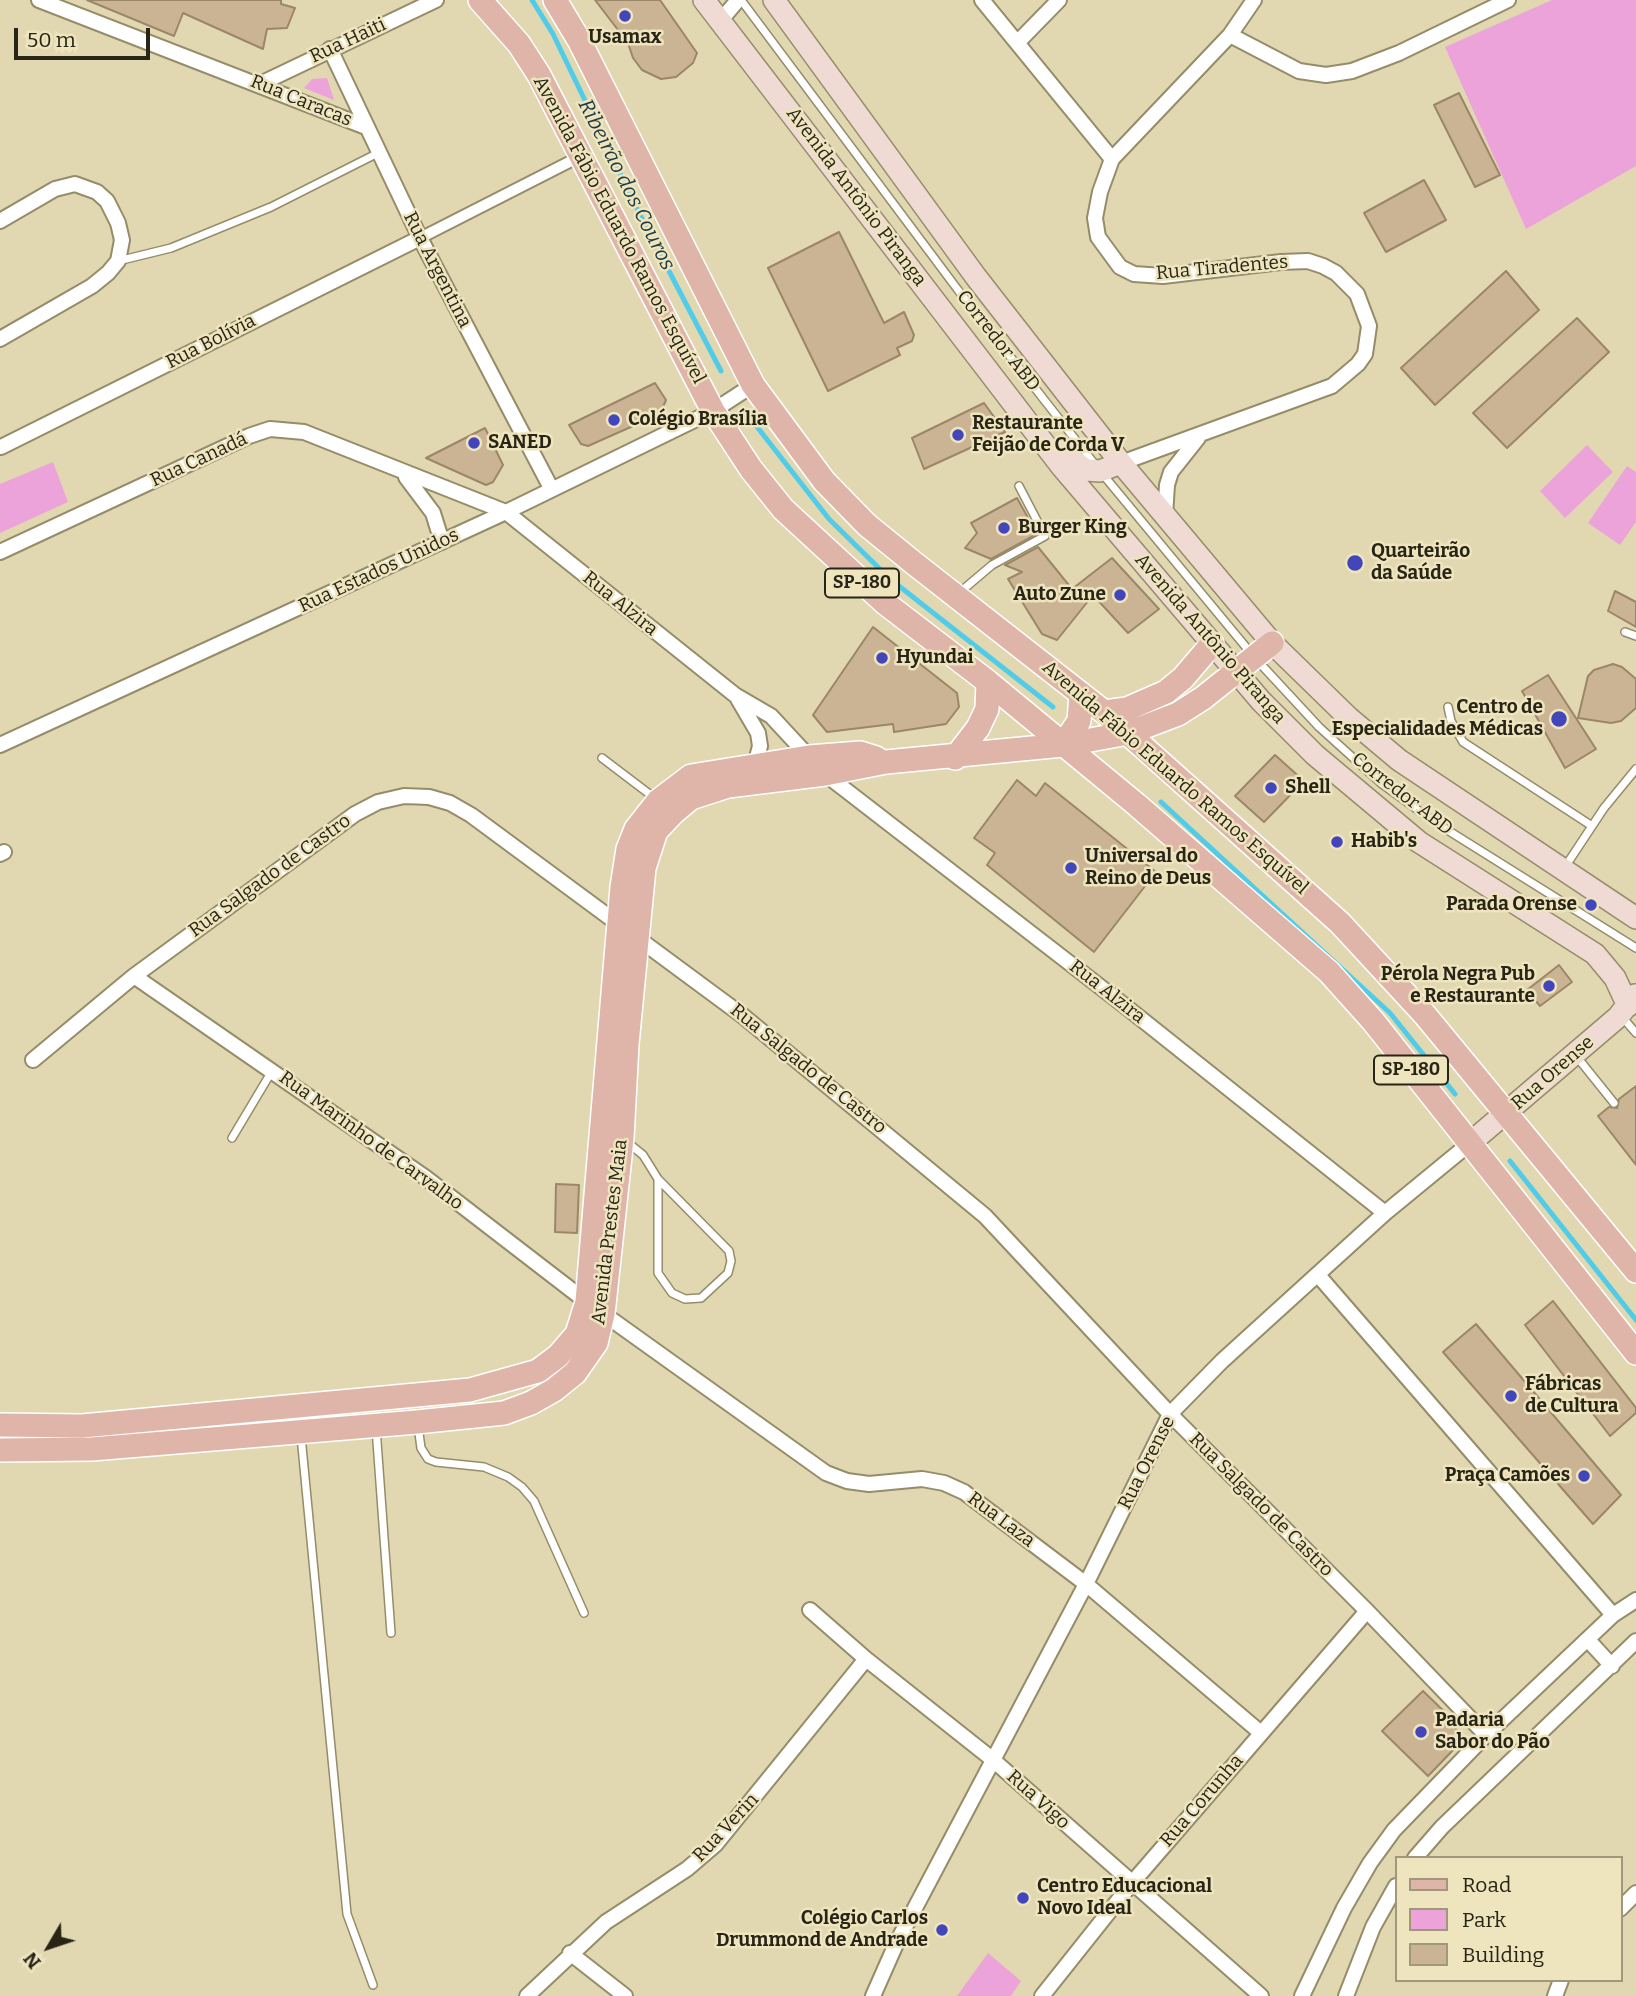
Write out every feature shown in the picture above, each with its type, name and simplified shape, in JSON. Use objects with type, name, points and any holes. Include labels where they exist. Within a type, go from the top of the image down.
[{"type":"main road","name":"Avenida Fábio Eduardo Ramos Esquível","points":[[555,0],[579,40],[754,385],[836,494],[867,525],[1104,712],[1340,923],[1381,965],[1633,1260]]},
{"type":"main road","name":"Avenida Antônio Piranga","points":[[704,0],[1062,467],[1212,644],[1246,666],[1315,755],[1366,801],[1446,861],[1595,954],[1615,978],[1628,1005]]},
{"type":"main road","points":[[774,0],[976,277],[1122,463],[1272,643],[1349,718],[1399,760],[1636,919]]},
{"type":"main road","name":"Avenida Fábio Eduardo Ramos Esquível","points":[[477,2],[519,44],[539,75],[713,411],[775,499],[825,550],[885,603],[988,682],[1245,897],[1329,972],[1373,1021],[1636,1353]]},
{"type":"main road","points":[[1018,409],[1068,459],[1086,470],[1100,471],[1122,463]]},
{"type":"main road","name":"Avenida Prestes Maia","points":[[665,807],[707,792],[886,762],[955,758],[1063,745],[1128,733],[1178,714],[1246,666],[1272,643]]},
{"type":"main road","points":[[1104,712],[1127,709],[1166,692],[1183,678],[1212,644]]},
{"type":"main road","points":[[955,758],[987,709],[988,682]]},
{"type":"main road","points":[[1063,745],[1079,721],[1081,694]]},
{"type":"main road","name":"Avenida Prestes Maia","points":[[0,1450],[92,1449],[376,1427],[504,1413],[531,1403],[554,1390],[575,1373],[596,1343],[595,1308],[628,931],[628,849],[636,828],[665,807],[691,776],[809,757],[860,753],[886,762]]},
{"type":"main road","points":[[795,779],[807,767],[809,757]]},
{"type":"main road","name":"Rua Orense","points":[[1469,1144],[1628,1005]]},
{"type":"main road","name":"Avenida Prestes Maia","points":[[0,1425],[82,1426],[470,1390],[496,1385],[538,1371],[558,1356],[595,1308]]},
{"type":"street","name":"Rua Caracas","points":[[39,0],[366,127]]},
{"type":"street","name":"Rua Haiti","points":[[260,84],[436,0]]},
{"type":"street","points":[[721,20],[740,0]]},
{"type":"street","points":[[982,0],[1112,159]]},
{"type":"street","points":[[1017,43],[1059,0]]},
{"type":"street","name":"Rua Tiradentes","points":[[1122,463],[1332,386],[1358,365],[1365,354],[1369,326],[1357,294],[1336,273],[1308,261],[1163,276],[1134,274],[1120,267],[1098,237],[1095,218],[1100,191],[1112,159],[1230,35],[1254,0]]},
{"type":"street","points":[[1230,35],[1299,71],[1326,75],[1352,71],[1399,53],[1508,0]]},
{"type":"street","name":"Rua Argentina","points":[[330,49],[420,238],[551,488]]},
{"type":"street","points":[[420,238],[581,156]]},
{"type":"street","points":[[0,221],[55,189],[75,184],[97,192],[113,211],[122,240],[118,261],[92,286],[0,339]]},
{"type":"street","name":"Rua Bolívia","points":[[1,447],[420,238]]},
{"type":"street","name":"Rua Estados Unidos","points":[[0,745],[506,512],[713,411],[754,385]]},
{"type":"street","name":"Rua Canadá","points":[[0,552],[270,429],[304,432],[506,512]]},
{"type":"street","name":"Rua Tiradentes","points":[[1165,515],[1171,472],[1202,435]]},
{"type":"street","name":"Rua Canadá","points":[[402,473],[428,505],[442,542]]},
{"type":"street","name":"Rua Alzira","points":[[506,512],[735,695],[771,716],[809,757]]},
{"type":"street","name":"Rua Alzira","points":[[735,695],[758,733],[760,746],[755,765]]},
{"type":"street","name":"Rua Alzira","points":[[825,774],[1125,1006],[1385,1213]]},
{"type":"street","name":"Rua Salgado de Castro","points":[[33,1059],[134,976],[355,814],[378,802],[404,796],[429,797],[450,803],[471,815],[743,1016],[985,1216],[1170,1414],[1367,1611],[1486,1735]]},
{"type":"street","name":"Rua Marinho de Carvalho","points":[[134,976],[426,1178],[595,1308]]},
{"type":"street","name":"Rua Orense","points":[[873,1996],[992,1759],[1086,1584],[1170,1414],[1222,1361],[1385,1213],[1469,1144]]},
{"type":"street","points":[[1318,1275],[1613,1615]]},
{"type":"street","name":"Rua Laza","points":[[595,1308],[827,1473],[847,1481],[869,1484],[922,1479],[944,1483],[964,1492],[1086,1584],[1261,1733]]},
{"type":"street","points":[[1302,1996],[1344,1908],[1370,1863],[1394,1830],[1486,1735],[1589,1642],[1613,1615],[1636,1600]]},
{"type":"street","name":"Rua Vigo","points":[[810,1610],[866,1660],[992,1759],[1261,1996]]},
{"type":"street","name":"Rua Corunha","points":[[1042,1996],[1132,1883],[1367,1611]]},
{"type":"street","points":[[1417,1856],[1442,1827],[1636,1641]]},
{"type":"street","points":[[1589,1642],[1612,1666]]},
{"type":"street","name":"Rua Verin","points":[[527,1996],[606,1922],[687,1869],[715,1845],[866,1660]]},
{"type":"street","points":[[1346,1996],[1373,1927],[1394,1890]]},
{"type":"street","points":[[1622,1907],[1636,1894]]},
{"type":"street","points":[[570,1953],[625,1996]]},
{"type":"lane","name":"Corredor ABD","points":[[740,0],[1246,666],[1382,784],[1479,852],[1636,948]]},
{"type":"lane","points":[[118,261],[171,248],[259,212],[378,153]]},
{"type":"lane","points":[[956,596],[992,565],[1045,536],[1019,486]]},
{"type":"lane","points":[[1625,632],[1636,636]]},
{"type":"lane","points":[[1448,707],[1451,721],[1463,742],[1592,826]]},
{"type":"lane","points":[[602,758],[665,807]]},
{"type":"lane","points":[[1563,871],[1592,826],[1636,769]]},
{"type":"lane","points":[[1628,1005],[1636,1033]]},
{"type":"lane","points":[[1574,1054],[1614,1103]]},
{"type":"lane","points":[[232,1138],[272,1070]]},
{"type":"lane","points":[[611,1138],[643,1156],[658,1179],[729,1251],[731,1261],[728,1273],[701,1298],[685,1299],[673,1293],[658,1273],[658,1179]]},
{"type":"lane","points":[[417,1422],[421,1448],[428,1458],[436,1462],[484,1467],[508,1477],[522,1487],[534,1501],[584,1613]]},
{"type":"lane","points":[[376,1427],[390,1633]]},
{"type":"lane","points":[[300,1432],[346,1914],[373,1985]]},
{"type":"green space","points":[[1552,0],[1636,0],[1636,166],[1526,229],[1445,47]]},
{"type":"green space","points":[[327,78],[334,100],[304,88],[312,79]]},
{"type":"green space","points":[[1587,445],[1613,472],[1565,518],[1540,491]]},
{"type":"green space","points":[[53,462],[68,502],[0,533],[0,484]]},
{"type":"green space","points":[[1627,466],[1636,472],[1636,522],[1620,545],[1588,523]]},
{"type":"green space","points":[[988,1953],[1021,1981],[1011,1996],[957,1996]]},
{"type":"building","points":[[87,0],[281,0],[281,4],[295,8],[287,28],[267,29],[263,49],[183,13],[174,36]]},
{"type":"building","points":[[595,0],[660,0],[697,53],[693,63],[676,77],[661,79],[642,70],[633,58],[628,43]]},
{"type":"building","points":[[1459,93],[1500,175],[1475,187],[1434,105]]},
{"type":"building","points":[[1424,180],[1446,220],[1386,252],[1364,213]]},
{"type":"building","points":[[839,232],[884,323],[904,312],[914,335],[912,341],[897,348],[900,355],[828,391],[768,268]]},
{"type":"building","points":[[1506,271],[1539,310],[1435,405],[1401,368]]},
{"type":"building","points":[[1577,318],[1609,352],[1507,448],[1473,413]]},
{"type":"building","name":"Colégio Brasília","points":[[655,383],[666,400],[660,414],[588,446],[581,444],[569,425]]},
{"type":"building","name":"Restaurante Feijão de Corda V","points":[[984,403],[1005,432],[924,469],[912,438]]},
{"type":"building","name":"SANED","points":[[485,428],[503,465],[493,482],[486,485],[426,458]]},
{"type":"building","name":"Burger King","points":[[1017,498],[1037,534],[991,559],[965,548],[977,533],[971,523]]},
{"type":"building","points":[[1038,547],[1072,589],[1112,558],[1159,609],[1128,633],[1093,595],[1057,640],[1042,634],[1008,579],[1022,572],[1005,565]]},
{"type":"building","points":[[1615,591],[1636,602],[1636,627],[1608,611]]},
{"type":"building","name":"Hyundai","points":[[873,627],[957,693],[959,707],[946,724],[894,732],[893,724],[827,732],[813,715]]},
{"type":"building","points":[[1613,664],[1622,667],[1636,679],[1636,708],[1621,721],[1611,723],[1578,718],[1588,676],[1594,670]]},
{"type":"building","name":"Centro de Especialidades Médicas","points":[[1548,675],[1596,749],[1565,768],[1522,691]]},
{"type":"building","name":"Shell","points":[[1275,755],[1304,781],[1264,822],[1235,796]]},
{"type":"building","name":"Universal do Reino de Deus","points":[[1017,780],[1036,796],[1045,783],[1156,872],[1094,952],[987,865],[995,853],[974,838]]},
{"type":"building","name":"Pérola Negra Pub e Restaurante","points":[[1559,965],[1572,982],[1540,1006],[1527,990]]},
{"type":"building","points":[[1636,1086],[1636,1165],[1598,1116],[1609,1107],[1617,1108],[1619,1099]]},
{"type":"building","points":[[556,1184],[579,1185],[577,1233],[555,1232]]},
{"type":"building","points":[[1553,1301],[1636,1408],[1636,1413],[1610,1436],[1525,1325]]},
{"type":"building","name":"Fábricas de Cultura","points":[[1476,1324],[1621,1495],[1593,1524],[1443,1352]]},
{"type":"building","name":"Padaria Sabor do Pão","points":[[1423,1691],[1453,1720],[1458,1734],[1457,1746],[1428,1776],[1382,1731]]},
{"type":"waterway","name":"Ribeirão dos Couros","points":[[532,0],[553,34],[644,223],[721,371]]},
{"type":"waterway","name":"Ribeirão dos Couros","points":[[747,414],[829,519],[890,579],[1053,707]]},
{"type":"waterway","name":"Ribeirão dos Couros","points":[[1161,802],[1390,1013],[1455,1094]]},
{"type":"waterway","points":[[1510,1161],[1636,1320]]},
{"type":"place","name":"Usamax","points":[[625,16]]},
{"type":"place","name":"Colégio Brasília","points":[[614,420]]},
{"type":"place","name":"Restaurante Feijão de Corda V","points":[[958,435]]},
{"type":"place","name":"SANED","points":[[474,443]]},
{"type":"place","name":"Burger King","points":[[1004,528]]},
{"type":"place","name":"Quarteirão da Saúde","points":[[1355,563]]},
{"type":"place","name":"Auto Zune","points":[[1120,595]]},
{"type":"place","name":"Hyundai","points":[[882,658]]},
{"type":"place","name":"Centro de Especialidades Médicas","points":[[1559,719]]},
{"type":"place","name":"Shell","points":[[1271,788]]},
{"type":"place","name":"Habib's","points":[[1337,842]]},
{"type":"place","name":"Universal do Reino de Deus","points":[[1071,868]]},
{"type":"place","name":"Parada Orense","points":[[1591,905]]},
{"type":"place","name":"Pérola Negra Pub e Restaurante","points":[[1549,986]]},
{"type":"place","name":"Fábricas de Cultura","points":[[1511,1396]]},
{"type":"place","name":"Praça Camões","points":[[1584,1476]]},
{"type":"place","name":"Padaria Sabor do Pão","points":[[1421,1732]]},
{"type":"place","name":"Centro Educacional Novo Ideal","points":[[1023,1898]]},
{"type":"place","name":"Colégio Carlos Drummond de Andrade","points":[[942,1930]]}]
